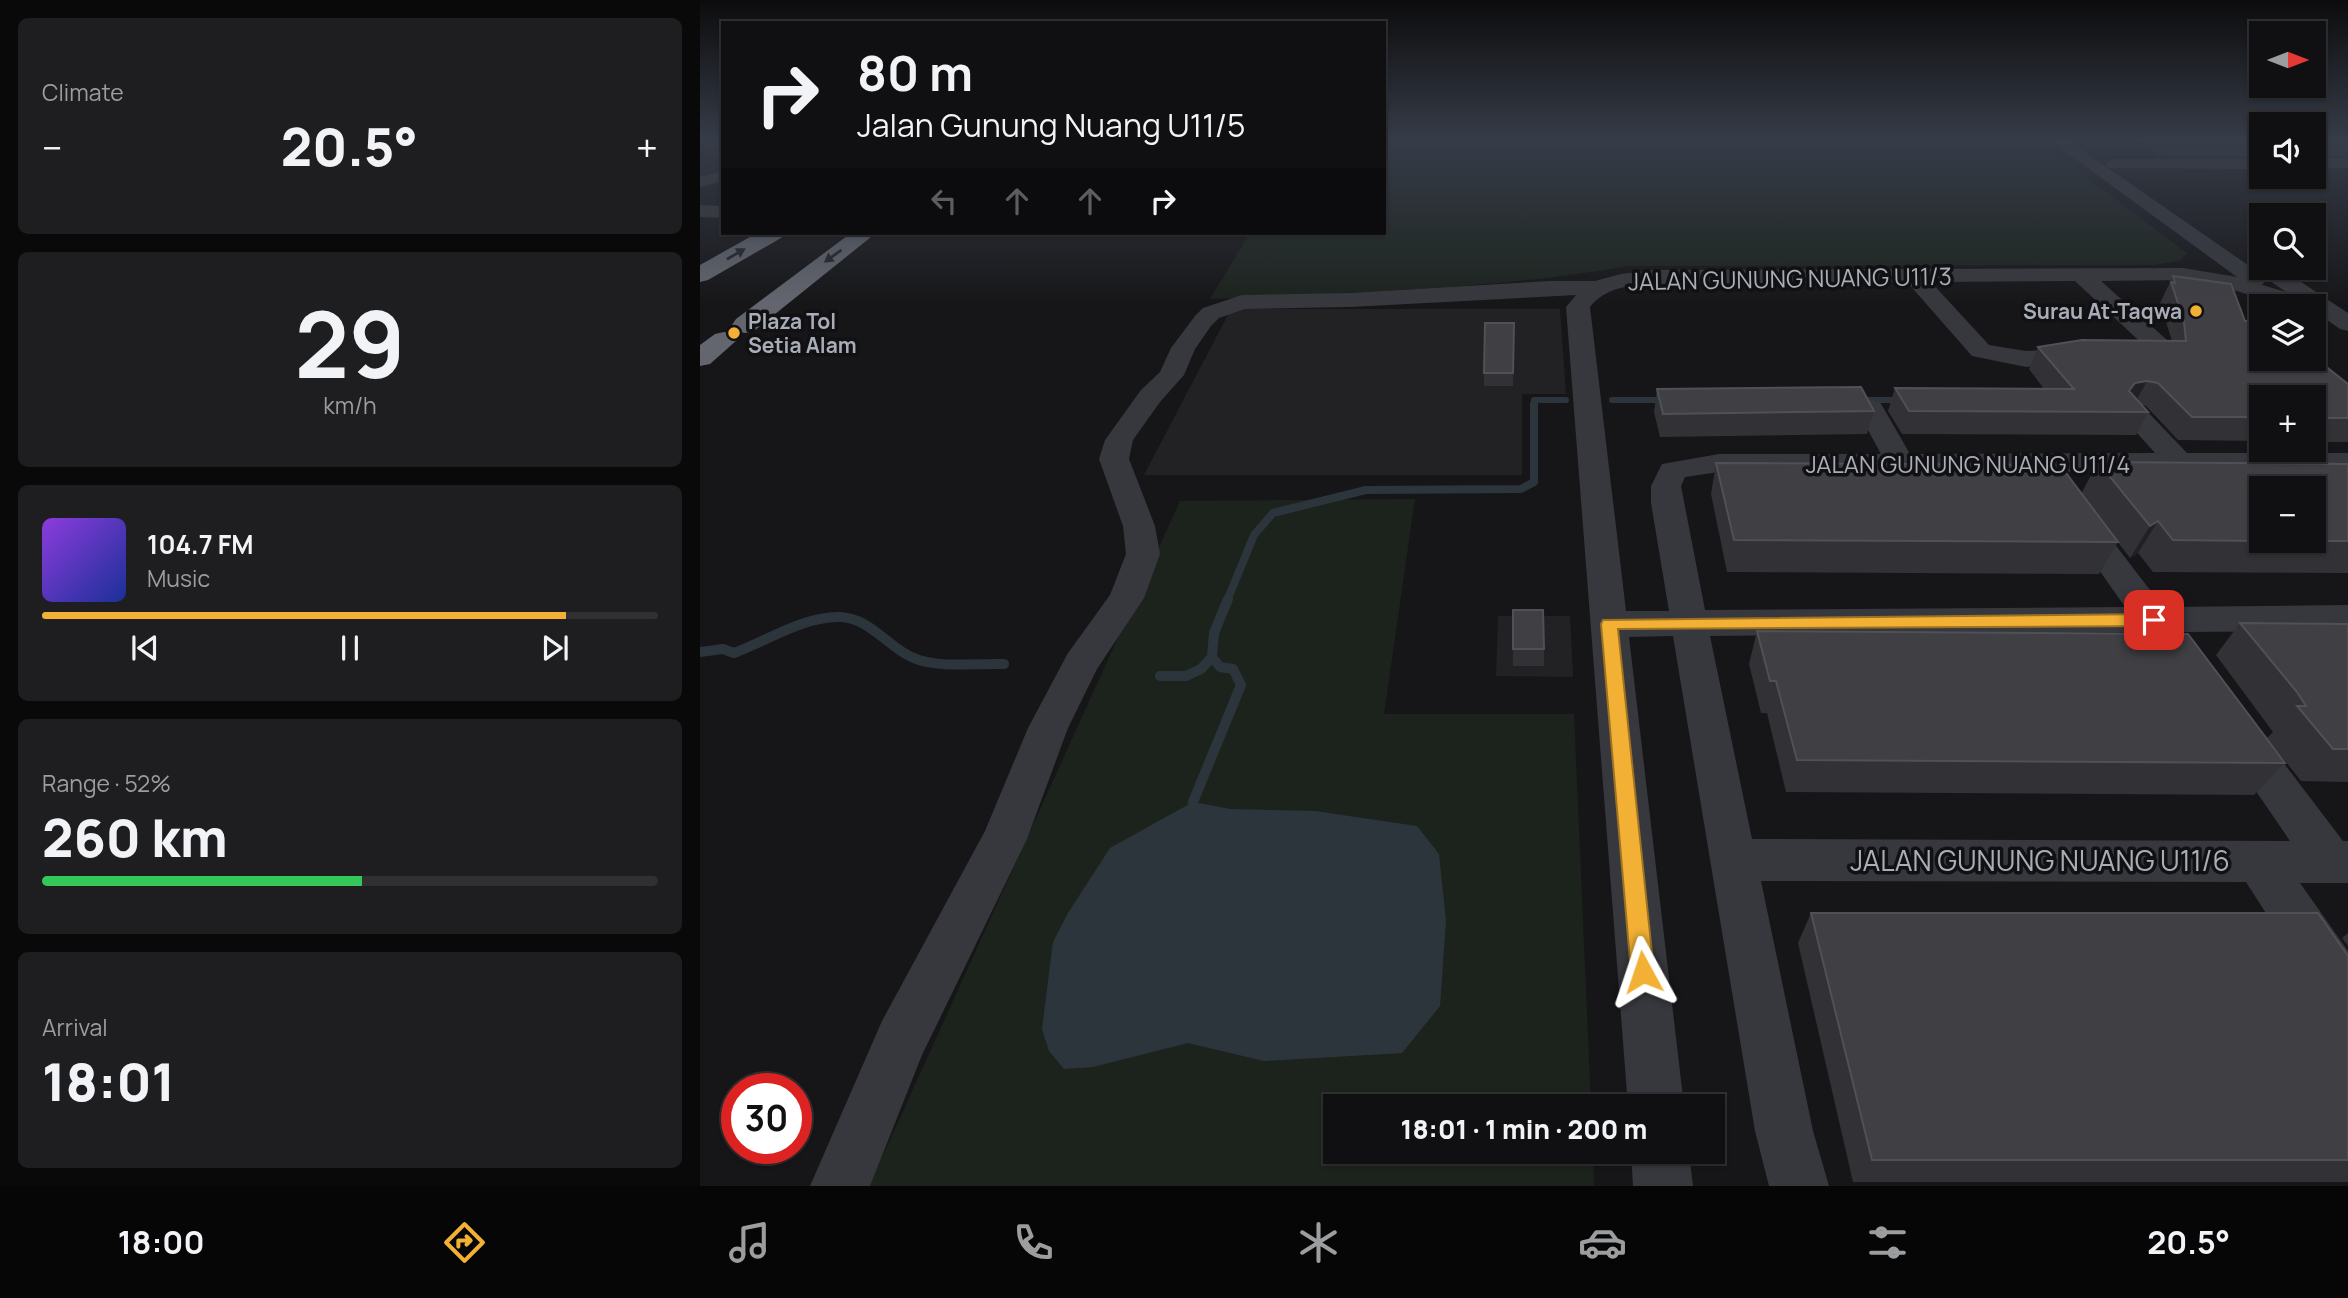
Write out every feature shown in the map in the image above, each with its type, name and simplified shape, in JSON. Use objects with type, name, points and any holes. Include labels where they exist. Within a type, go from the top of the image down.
[{"type":"highway","points":[[700,275],[770,235]]},
{"type":"highway","points":[[700,358],[862,235]]},
{"type":"street","points":[[2134,194],[2275,294]]},
{"type":"street","points":[[2158,194],[2249,257]]},
{"type":"street","points":[[700,211],[721,212]]},
{"type":"street","name":"JALAN GUNUNG NUANG U11/3","points":[[2183,274],[2209,265],[2216,252]]},
{"type":"street","points":[[1911,273],[1981,351],[2026,359],[2060,358]]},
{"type":"street","name":"JALAN GUNUNG NUANG U11/3","points":[[1655,1094],[1578,307],[1586,296],[1595,288],[1629,279],[1652,277],[1911,273],[2183,274],[2217,278],[2263,294]]},
{"type":"street","points":[[2080,274],[2158,345]]},
{"type":"street","points":[[2284,280],[2348,324]]},
{"type":"street","points":[[840,1186],[901,1040],[1004,839],[1048,728],[1082,663],[1126,598],[1143,554],[1139,526],[1114,459],[1119,440],[1150,396],[1171,375],[1183,348],[1203,321],[1211,313],[1242,302],[1350,300],[1550,288],[1595,288]]},
{"type":"street","points":[[2326,330],[2348,346]]},
{"type":"street","points":[[1870,408],[1901,463]]},
{"type":"street","points":[[2134,414],[2180,463]]},
{"type":"street","name":"JALAN GUNUNG NUANG U11/4","points":[[1689,624],[1667,503],[1667,486],[1673,470],[1719,463],[2348,462]]},
{"type":"street","points":[[2039,463],[2186,664]]},
{"type":"street","points":[[1609,624],[2348,618]]},
{"type":"street","points":[[1689,624],[1784,1131],[1799,1186]]},
{"type":"street","points":[[2218,708],[2339,862]]},
{"type":"street","name":"JALAN GUNUNG NUANG U11/6","points":[[1733,860],[2339,862]]},
{"type":"street","points":[[2257,860],[2348,995]]},
{"type":"street","points":[[1661,1164],[1663,1186]]},
{"type":"shaded area","points":[[1386,194],[2109,194],[2187,253],[2179,261],[2154,265],[1629,266],[1473,285],[1210,299],[1249,235],[1386,235]]},
{"type":"shaded area","points":[[1231,309],[1560,309],[1566,394],[1522,394],[1522,475],[1144,475]]},
{"type":"shaded area","points":[[1415,499],[1384,714],[1574,714],[1590,1094],[1323,1094],[1323,1164],[1593,1164],[1594,1186],[869,1186],[1180,501]]},
{"type":"shaded area","points":[[1498,616],[1570,616],[1573,677],[1496,676]]},
{"type":"shaded area","points":[[1193,802],[1230,809],[1315,811],[1417,826],[1439,854],[1446,921],[1440,1006],[1402,1053],[1264,1061],[1188,1043],[1093,1067],[1064,1069],[1049,1051],[1042,1029],[1053,942],[1068,913],[1110,848]]},
{"type":"building","points":[[2173,276],[2231,284],[2245,321],[2249,321],[2249,371],[2326,371],[2326,367],[2348,384],[2348,418],[2326,418],[2326,385],[2249,385],[2249,417],[2192,417],[2158,383],[2147,381],[2135,383],[2129,391],[2148,412],[1909,411],[1895,388],[2074,389],[2038,347],[2082,340],[2186,341],[2184,322],[2171,282],[2175,283]]},
{"type":"building","points":[[1485,323],[1514,323],[1513,373],[1484,373]]},
{"type":"building","points":[[1861,387],[1874,411],[1663,414],[1657,389]]},
{"type":"building","points":[[2098,462],[2348,464],[2348,541],[2326,541],[2326,476],[2249,476],[2249,541],[2173,540],[2158,521],[2150,526]]},
{"type":"building","points":[[1716,463],[2060,465],[2118,542],[1734,540]]},
{"type":"building","points":[[1513,610],[1543,610],[1544,649],[1513,649]]},
{"type":"building","points":[[2240,623],[2348,624],[2348,749],[2333,749],[2297,706],[2306,706],[2297,692]]},
{"type":"building","points":[[1757,631],[2188,634],[2285,763],[1797,760],[1776,681],[1770,681]]},
{"type":"building","points":[[1811,913],[2318,913],[2348,956],[2348,1160],[1872,1160]]},
{"type":"waterway","points":[[1227,601],[1254,535],[1273,513],[1366,490],[1521,489],[1534,482],[1534,400],[1566,400]]},
{"type":"waterway","points":[[1612,400],[1664,400]]},
{"type":"waterway","points":[[1857,400],[1902,400]]},
{"type":"waterway","points":[[1212,657],[1214,633],[1228,599]]},
{"type":"waterway","points":[[700,652],[723,649],[734,653],[799,625],[840,617],[862,623],[899,650],[919,660],[950,665],[1004,664]]},
{"type":"waterway","points":[[1160,676],[1186,676],[1201,669],[1212,657]]},
{"type":"waterway","points":[[1193,802],[1241,685],[1233,669],[1220,667],[1212,657]]},
{"type":"place","name":"Surau At-Taqwa","points":[[2196,311]]},
{"type":"place","name":"Plaza Tol Setia Alam","points":[[734,333]]},
{"type":"route","points":[[1643,972],[1609,624],[2154,620]]}]
